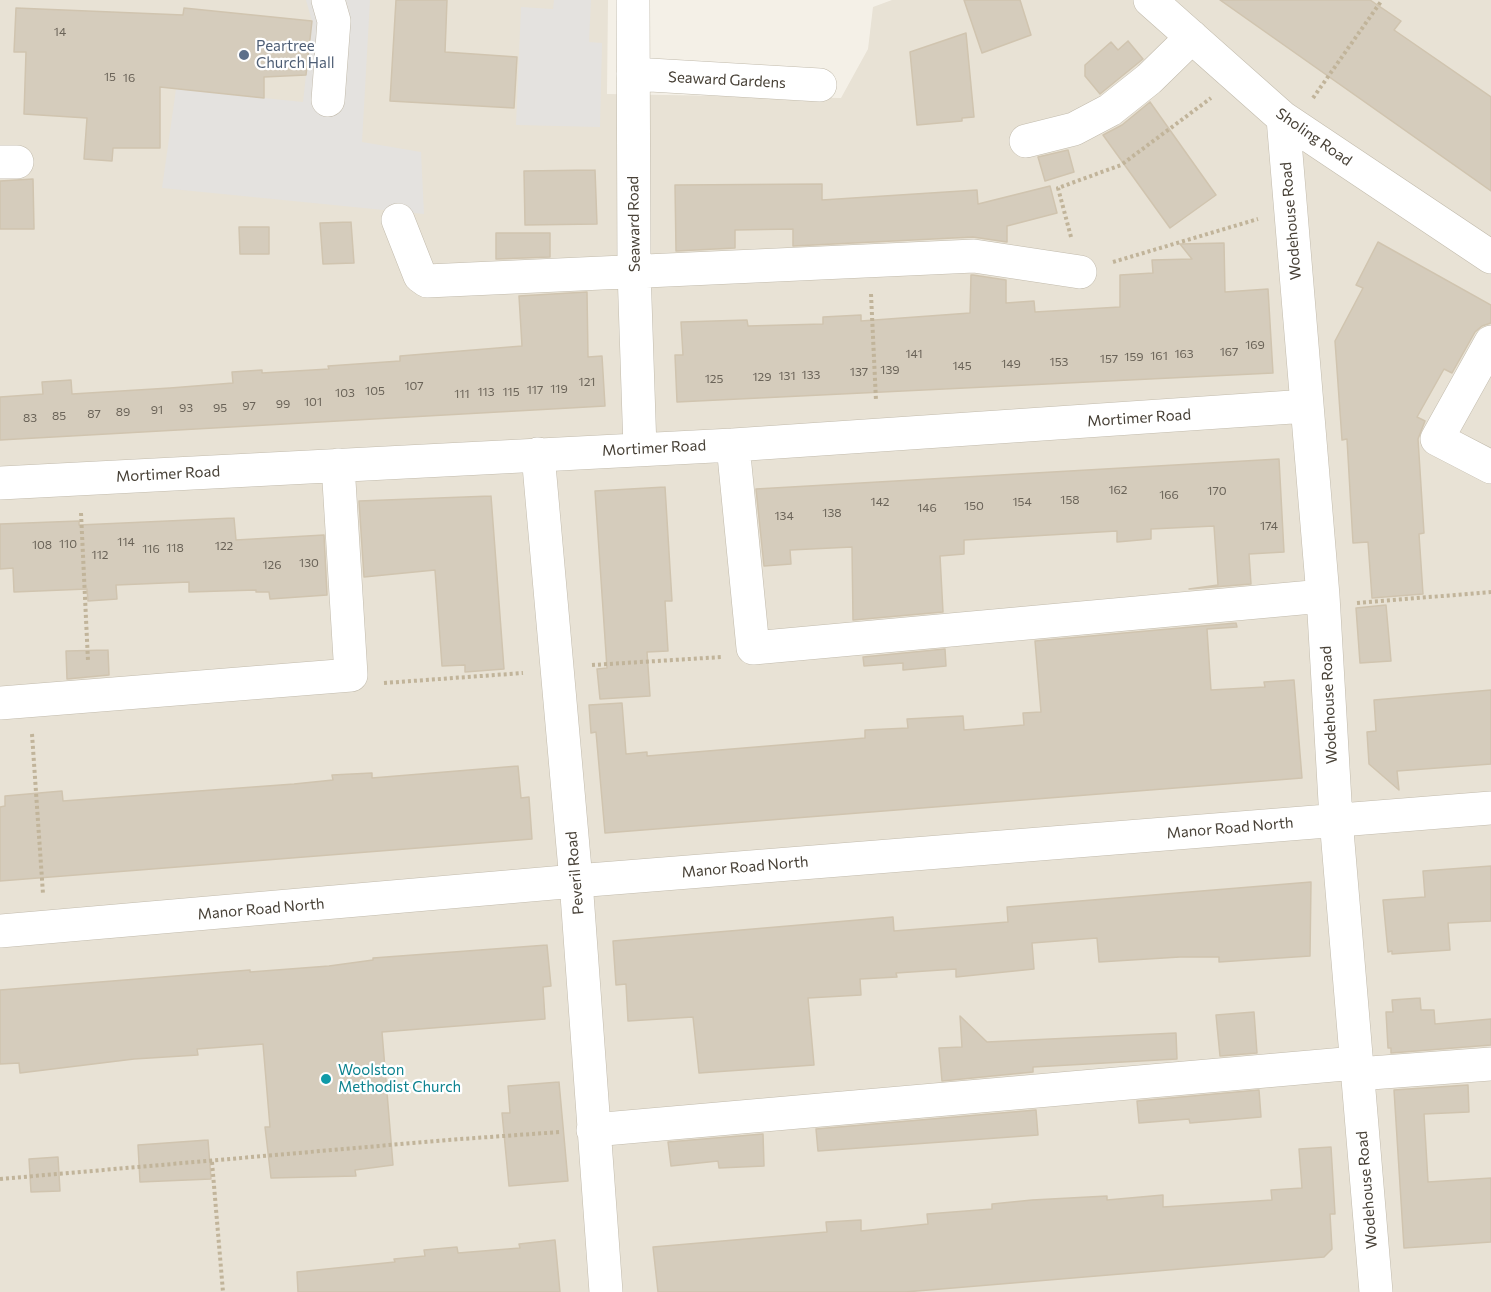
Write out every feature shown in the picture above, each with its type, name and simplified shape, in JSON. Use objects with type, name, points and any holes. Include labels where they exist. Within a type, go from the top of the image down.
[{"type":"street","points":[[328,0],[334,21],[328,100]]},
{"type":"street","name":"Seaward Road","points":[[633,0],[634,270],[640,449]]},
{"type":"street","name":"Sholing Road","points":[[1150,0],[1288,122],[1491,257]]},
{"type":"street","points":[[1026,141],[1074,129],[1110,110],[1149,78],[1192,37]]},
{"type":"street","name":"Seaward Gardens","points":[[633,74],[820,85]]},
{"type":"street","name":"Wodehouse Road","points":[[1288,122],[1291,210],[1323,601],[1336,819],[1376,1292]]},
{"type":"street","points":[[398,220],[420,276],[427,281],[543,278],[634,270],[974,256],[1080,272]]},
{"type":"street","points":[[1491,342],[1437,439],[1491,467]]},
{"type":"street","name":"Mortimer Road","points":[[0,483],[733,445],[1307,406]]},
{"type":"street","points":[[733,445],[753,648],[1323,601]]},
{"type":"street","name":"Peveril Road","points":[[538,454],[576,881],[606,1292]]},
{"type":"street","points":[[15,702],[351,675],[338,465]]},
{"type":"street","name":"Manor Road North","points":[[0,931],[576,881],[1491,808]]},
{"type":"street","points":[[593,1130],[1356,1068],[1491,1064]]},
{"type":"path","points":[[1288,122],[1382,0]]},
{"type":"path","points":[[1238,78],[1121,165],[1058,188],[1080,272],[1291,210]]},
{"type":"path","points":[[870,261],[877,435]]},
{"type":"path","points":[[80,479],[90,697]]},
{"type":"path","points":[[1323,601],[1491,592]]},
{"type":"path","points":[[351,675],[362,684],[742,656],[753,648]]},
{"type":"path","points":[[15,702],[45,927]]},
{"type":"path","points":[[0,1179],[447,1140],[593,1130]]},
{"type":"path","points":[[212,1162],[223,1292]]},
{"type":"shaded area","points":[[0,0],[608,0],[607,94],[841,98],[868,49],[873,7],[892,0],[1491,0],[1491,1292],[0,1292]]},
{"type":"shaded area","points":[[306,0],[370,0],[362,142],[421,152],[424,214],[162,188],[176,89],[303,102],[312,21]]},
{"type":"shaded area","points":[[554,0],[591,0],[589,42],[602,43],[600,127],[516,125],[521,7],[553,9]]},
{"type":"building","points":[[396,0],[447,0],[445,52],[517,57],[514,108],[390,101]]},
{"type":"building","points":[[964,0],[1020,0],[1031,35],[982,53]]},
{"type":"building","points":[[1220,0],[1370,0],[1401,21],[1394,30],[1491,97],[1491,191]]},
{"type":"building","points":[[16,8],[183,15],[184,8],[312,21],[306,75],[264,77],[264,98],[160,87],[160,148],[113,148],[112,161],[84,159],[87,118],[24,114],[26,52],[14,52]]},
{"type":"building","points":[[966,33],[974,117],[962,118],[962,121],[917,125],[910,52]]},
{"type":"building","points":[[1128,41],[1143,59],[1100,94],[1085,76],[1085,65],[1111,42],[1118,50]]},
{"type":"building","points":[[1150,102],[1216,195],[1170,228],[1103,135],[1122,125]]},
{"type":"building","points":[[1068,150],[1074,172],[1045,181],[1038,157]]},
{"type":"building","points":[[595,170],[597,224],[525,225],[524,171]]},
{"type":"building","points":[[33,179],[34,229],[0,229],[0,181]]},
{"type":"building","points":[[822,184],[822,200],[977,190],[978,204],[1050,186],[1057,213],[1007,226],[1007,242],[973,237],[793,246],[793,229],[735,230],[735,248],[676,251],[675,185]]},
{"type":"building","points":[[351,222],[354,263],[323,264],[320,223]]},
{"type":"building","points":[[239,227],[269,227],[269,254],[240,254]]},
{"type":"building","points":[[496,233],[550,233],[550,257],[496,259]]},
{"type":"building","points":[[1378,242],[1491,305],[1491,323],[1475,332],[1452,373],[1444,369],[1417,417],[1425,421],[1418,439],[1424,533],[1419,534],[1423,594],[1372,598],[1368,542],[1353,543],[1347,439],[1342,440],[1335,341],[1363,288],[1356,285]]},
{"type":"building","points":[[1224,243],[1225,292],[1268,289],[1273,373],[677,402],[675,355],[683,355],[681,322],[747,320],[748,326],[823,324],[823,317],[861,315],[861,321],[970,313],[971,275],[1006,280],[1006,303],[1034,301],[1035,312],[1120,307],[1120,275],[1153,273],[1152,260],[1192,259],[1180,244]]},
{"type":"building","points":[[587,292],[588,357],[602,356],[605,406],[0,440],[0,397],[43,394],[42,382],[71,380],[72,394],[170,388],[233,383],[232,372],[262,370],[262,373],[329,369],[328,366],[400,361],[400,356],[522,346],[519,296]]},
{"type":"building","points":[[1279,459],[1284,552],[1249,554],[1251,584],[1189,589],[1218,585],[1214,526],[1151,529],[1151,539],[1117,542],[1117,531],[964,540],[964,554],[940,556],[943,612],[853,620],[852,547],[790,550],[791,564],[764,566],[756,489]]},
{"type":"building","points":[[665,487],[672,601],[665,601],[668,651],[647,652],[650,696],[600,699],[597,669],[607,668],[595,491]]},
{"type":"building","points":[[491,496],[504,669],[465,672],[465,665],[442,666],[435,570],[364,577],[359,501]]},
{"type":"building","points":[[234,518],[236,540],[324,535],[327,595],[270,599],[269,592],[256,592],[256,590],[189,592],[189,582],[116,585],[117,599],[88,601],[87,589],[14,592],[13,568],[0,569],[0,524],[79,521],[79,525]]},
{"type":"building","points":[[1386,605],[1391,661],[1360,663],[1356,608]]},
{"type":"building","points":[[1236,623],[1237,627],[1207,629],[1211,690],[1265,687],[1264,682],[1294,680],[1302,778],[605,833],[596,732],[591,733],[589,705],[622,703],[626,754],[647,752],[647,756],[865,738],[865,730],[908,728],[907,719],[963,716],[964,730],[1024,725],[1023,713],[1041,712],[1035,641]]},
{"type":"building","points":[[945,649],[946,666],[903,670],[903,663],[864,666],[863,657]]},
{"type":"building","points":[[108,650],[109,675],[67,679],[66,651]]},
{"type":"building","points":[[1491,690],[1491,764],[1397,771],[1399,790],[1369,764],[1367,732],[1376,731],[1374,700]]},
{"type":"building","points":[[518,766],[521,798],[529,797],[532,839],[0,881],[0,807],[5,806],[5,796],[62,791],[63,801],[294,784],[333,780],[332,775],[372,773],[372,778]]},
{"type":"building","points":[[1491,866],[1491,921],[1448,923],[1450,950],[1392,954],[1392,951],[1388,952],[1383,900],[1425,897],[1423,871]]},
{"type":"building","points":[[1311,882],[1310,956],[1219,962],[1219,957],[1180,957],[1099,962],[1097,938],[1032,943],[1034,969],[956,977],[956,969],[896,973],[897,977],[860,979],[861,995],[808,998],[814,1065],[699,1073],[693,1017],[628,1021],[626,984],[616,985],[613,941],[893,917],[894,931],[1008,922],[1007,907]]},
{"type":"building","points":[[547,945],[551,986],[543,987],[545,1019],[382,1032],[393,1165],[355,1170],[356,1176],[271,1178],[265,1127],[270,1127],[263,1044],[197,1049],[198,1055],[134,1059],[20,1073],[19,1063],[0,1064],[0,990],[329,966],[373,960],[373,958]]},
{"type":"building","points":[[1420,998],[1421,1010],[1434,1010],[1435,1024],[1491,1019],[1491,1045],[1391,1053],[1391,1048],[1388,1048],[1386,1012],[1393,1012],[1392,1000]]},
{"type":"building","points":[[1254,1012],[1257,1053],[1220,1056],[1216,1015]]},
{"type":"building","points":[[960,1016],[987,1042],[1176,1033],[1177,1059],[1033,1067],[1033,1072],[942,1081],[939,1048],[962,1047]]},
{"type":"building","points":[[559,1082],[568,1181],[509,1186],[502,1113],[510,1113],[508,1086]]},
{"type":"building","points":[[1468,1085],[1469,1112],[1424,1114],[1428,1182],[1491,1178],[1491,1242],[1404,1248],[1394,1090]]},
{"type":"building","points":[[1259,1090],[1261,1117],[1190,1123],[1189,1119],[1139,1123],[1137,1101]]},
{"type":"building","points":[[1036,1110],[1038,1135],[818,1151],[816,1129]]},
{"type":"building","points":[[763,1134],[764,1166],[719,1168],[718,1161],[671,1166],[668,1142]]},
{"type":"building","points":[[208,1140],[211,1179],[140,1182],[138,1145]]},
{"type":"building","points":[[1331,1147],[1335,1214],[1330,1214],[1332,1249],[1324,1257],[905,1292],[658,1292],[653,1247],[827,1232],[826,1222],[861,1220],[861,1231],[928,1224],[927,1214],[992,1209],[992,1204],[1032,1200],[1107,1196],[1107,1200],[1163,1195],[1163,1207],[1272,1200],[1271,1190],[1302,1188],[1299,1149]]},
{"type":"building","points":[[58,1157],[60,1191],[31,1192],[29,1159]]},
{"type":"building","points":[[555,1240],[560,1292],[298,1292],[297,1272],[395,1262],[394,1259],[425,1256],[424,1250],[457,1247],[458,1253],[520,1248],[519,1244]]},
{"type":"place","name":"Peartree Church Hall","points":[[244,55]]},
{"type":"place","name":"Woolston Methodist Church","points":[[326,1079]]}]
